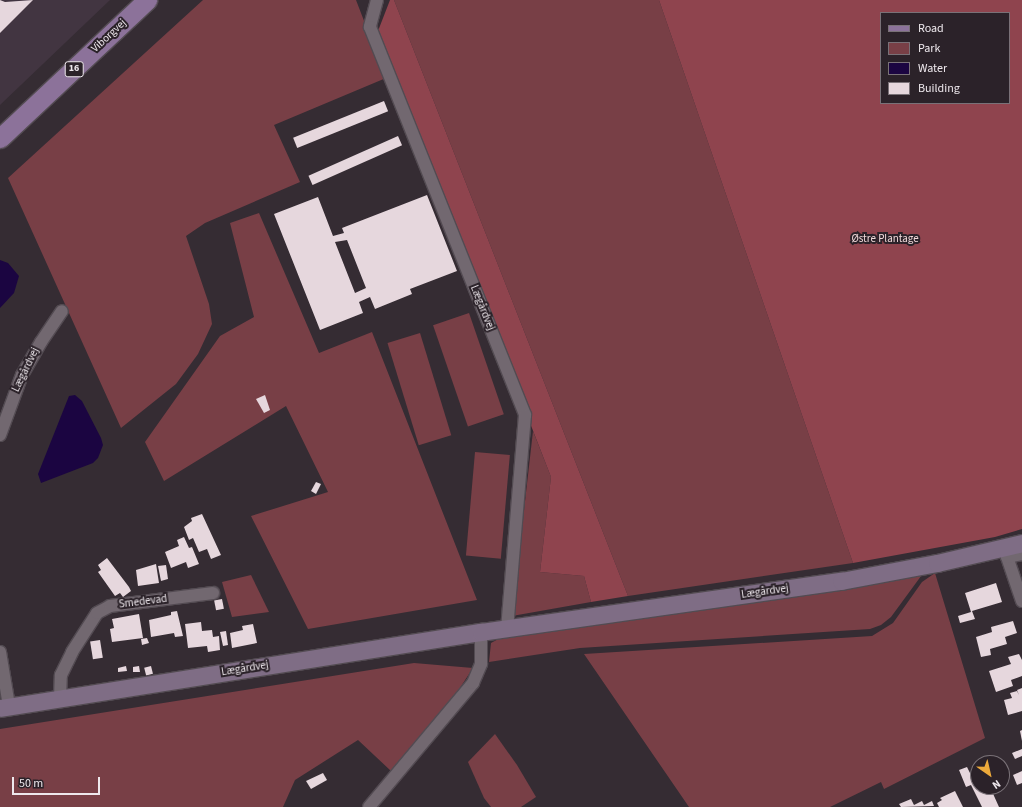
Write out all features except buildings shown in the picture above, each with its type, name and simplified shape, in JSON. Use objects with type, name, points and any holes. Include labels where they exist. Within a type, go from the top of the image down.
[{"type":"main road","name":"Viborgvej","points":[[0,138],[147,0]]},
{"type":"street","name":"Lægårdvej","points":[[377,0],[370,27],[525,415],[506,629]]},
{"type":"street","name":"Lægårdvej","points":[[0,435],[22,375],[41,342],[62,311]]},
{"type":"street","name":"Lægårdvej","points":[[0,652],[5,707],[481,632],[841,581],[1005,553],[1022,543]]},
{"type":"street","points":[[1022,554],[1005,553],[1022,601]]},
{"type":"street","name":"Smedevad","points":[[60,699],[58,689],[61,675],[72,652],[96,614],[110,606],[213,593]]},
{"type":"street","points":[[369,807],[473,683],[481,664],[481,632]]},
{"type":"shaded area","points":[[0,0],[110,0],[0,105]]},
{"type":"green space","points":[[203,0],[356,0],[386,78],[274,125],[300,182],[205,223],[186,236],[209,304],[212,324],[198,354],[176,384],[121,428],[8,178]]},
{"type":"green space","points":[[390,0],[394,0],[628,596],[591,602],[584,576],[540,572],[551,477],[378,31]]},
{"type":"green space","points":[[394,0],[659,0],[853,563],[628,596]]},
{"type":"green space","name":"Østre Plantage","points":[[659,0],[1022,0],[1022,529],[995,537],[853,563]]},
{"type":"green space","points":[[259,213],[319,353],[372,332],[477,600],[308,629],[251,516],[328,492],[286,406],[164,481],[145,442],[220,336],[254,317],[230,223]]},
{"type":"green space","points":[[469,313],[504,414],[468,427],[433,325]]},
{"type":"green space","points":[[420,333],[451,435],[419,445],[387,343]]},
{"type":"green space","points":[[533,431],[551,477],[540,572],[584,576],[591,602],[512,616]]},
{"type":"green space","points":[[475,452],[510,455],[501,559],[466,556]]},
{"type":"green space","points":[[924,572],[891,617],[881,625],[870,629],[580,648],[489,662],[491,643],[502,637],[859,586]]},
{"type":"green space","points":[[935,573],[985,738],[884,789],[881,782],[830,807],[689,807],[584,654],[872,636],[893,623],[922,582]]},
{"type":"green space","points":[[251,575],[269,612],[232,617],[222,582]]},
{"type":"green space","points":[[414,663],[473,668],[452,700],[391,771],[358,740],[295,780],[283,807],[0,807],[0,729]]},
{"type":"green space","points":[[495,734],[517,765],[536,797],[521,807],[491,807],[484,798],[468,762]]},
{"type":"water","points":[[0,260],[8,263],[19,276],[14,293],[0,308]]},
{"type":"water","points":[[75,395],[82,401],[101,438],[103,445],[98,458],[93,463],[41,483],[38,474],[69,396]]}]
